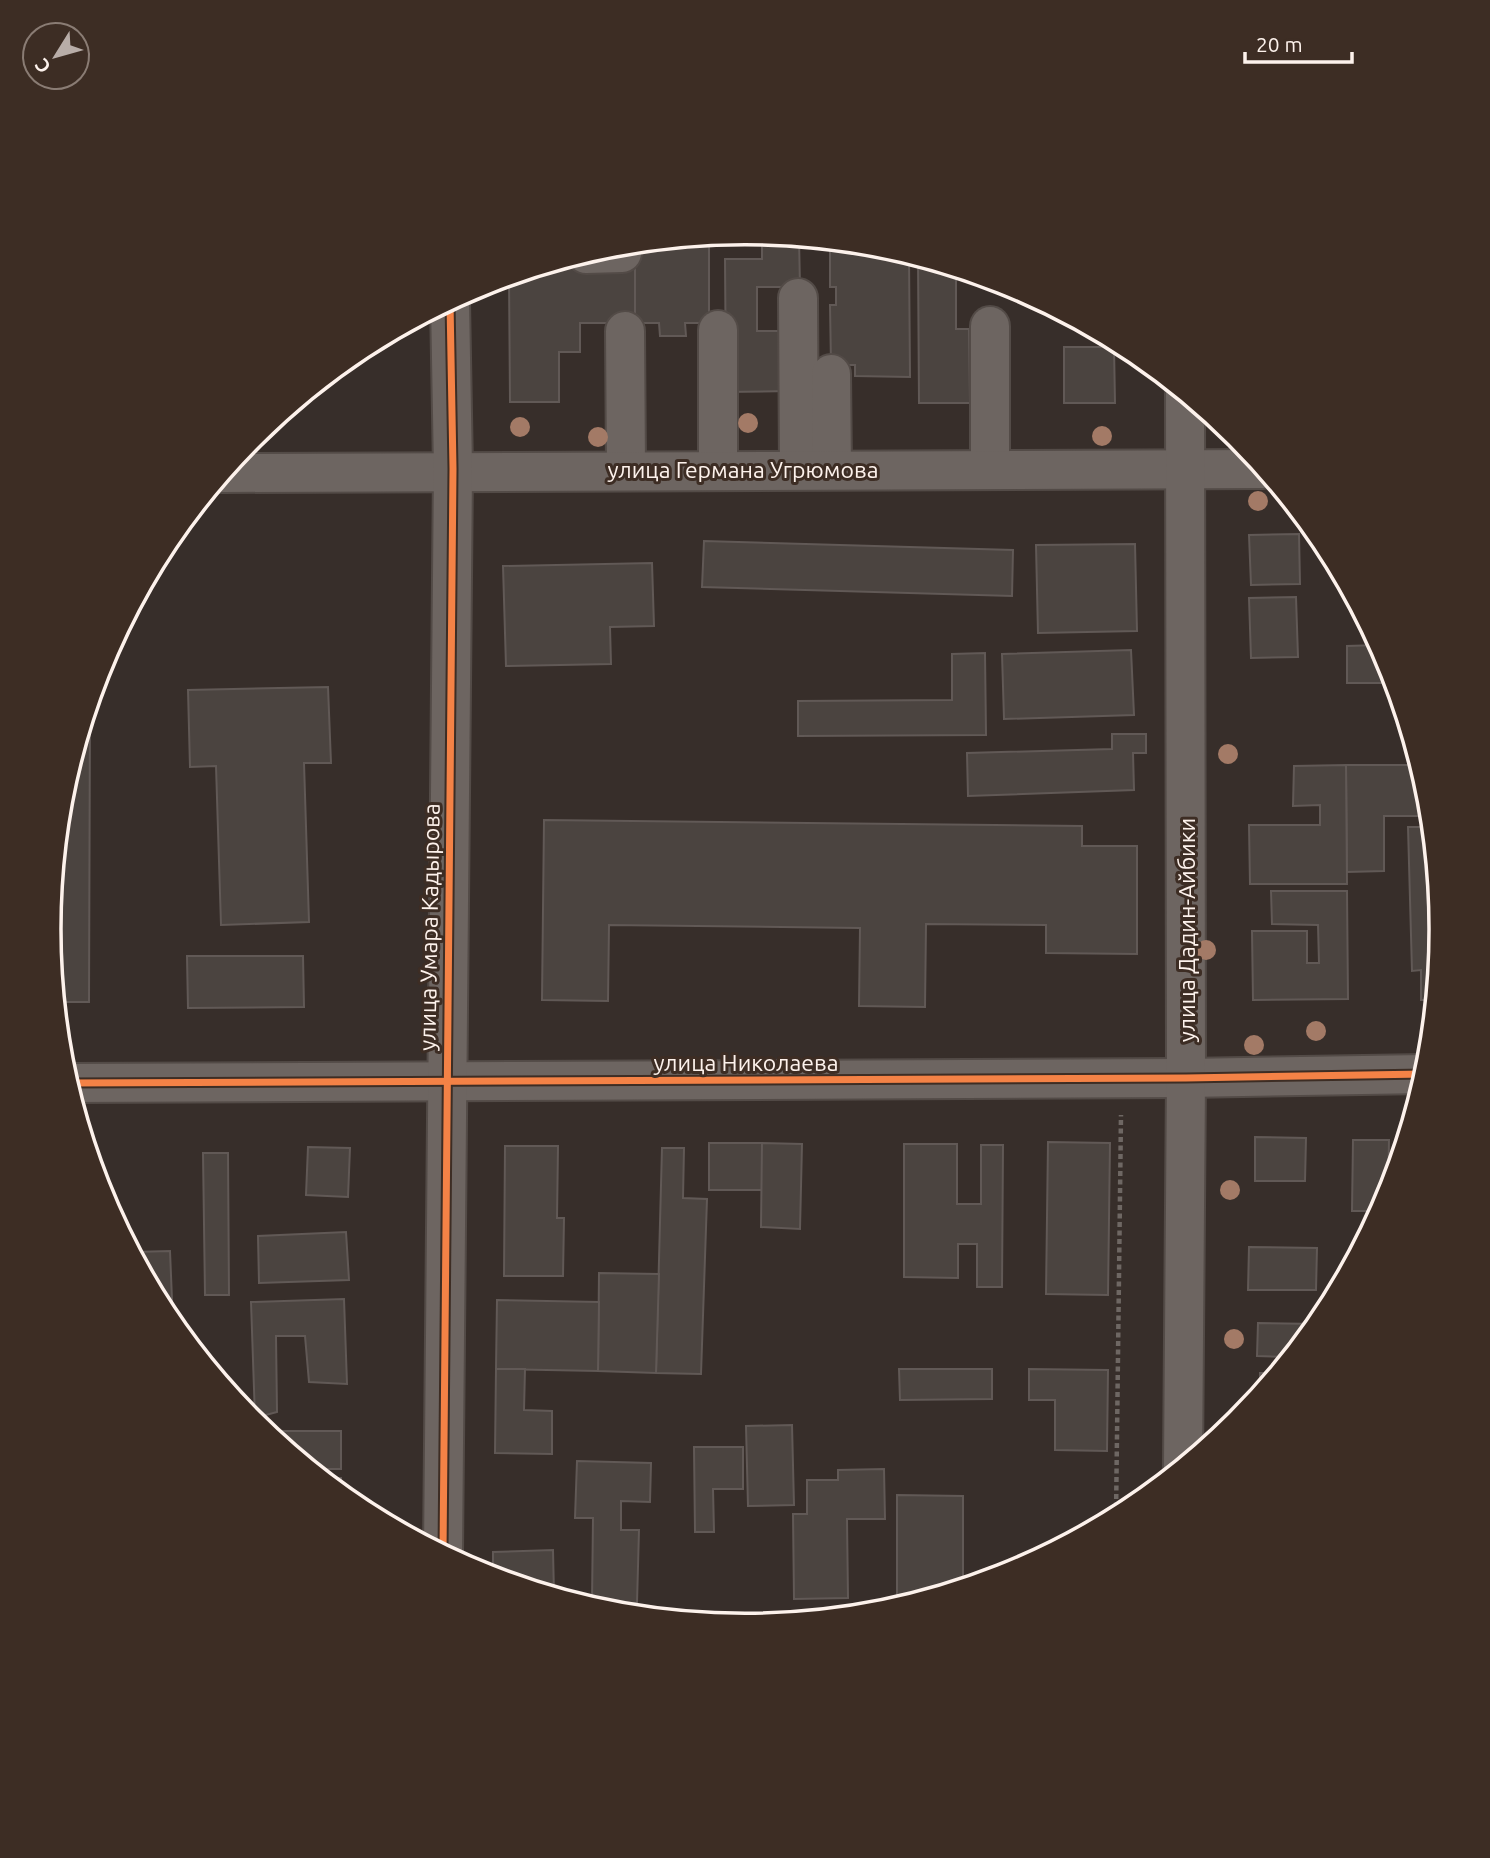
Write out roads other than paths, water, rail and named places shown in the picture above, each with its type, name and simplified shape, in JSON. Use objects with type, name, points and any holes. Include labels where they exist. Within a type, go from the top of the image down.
[{"type":"street","points":[[798,298],[815,469]]},
{"type":"street","name":"улица Умара Кадырова","points":[[443,1542],[453,469],[450,313]]},
{"type":"street","points":[[990,326],[990,469]]},
{"type":"street","points":[[718,330],[718,469]]},
{"type":"street","points":[[638,332],[639,469]]},
{"type":"street","points":[[815,469],[831,374]]},
{"type":"street","name":"улица Дадин-Айбики","points":[[1183,1453],[1186,1079],[1185,406]]},
{"type":"street","name":"улица Германа Угрюмова","points":[[236,473],[453,469],[1250,469]]},
{"type":"street","name":"улица Николаева","points":[[79,1083],[1186,1079],[1413,1074]]}]
